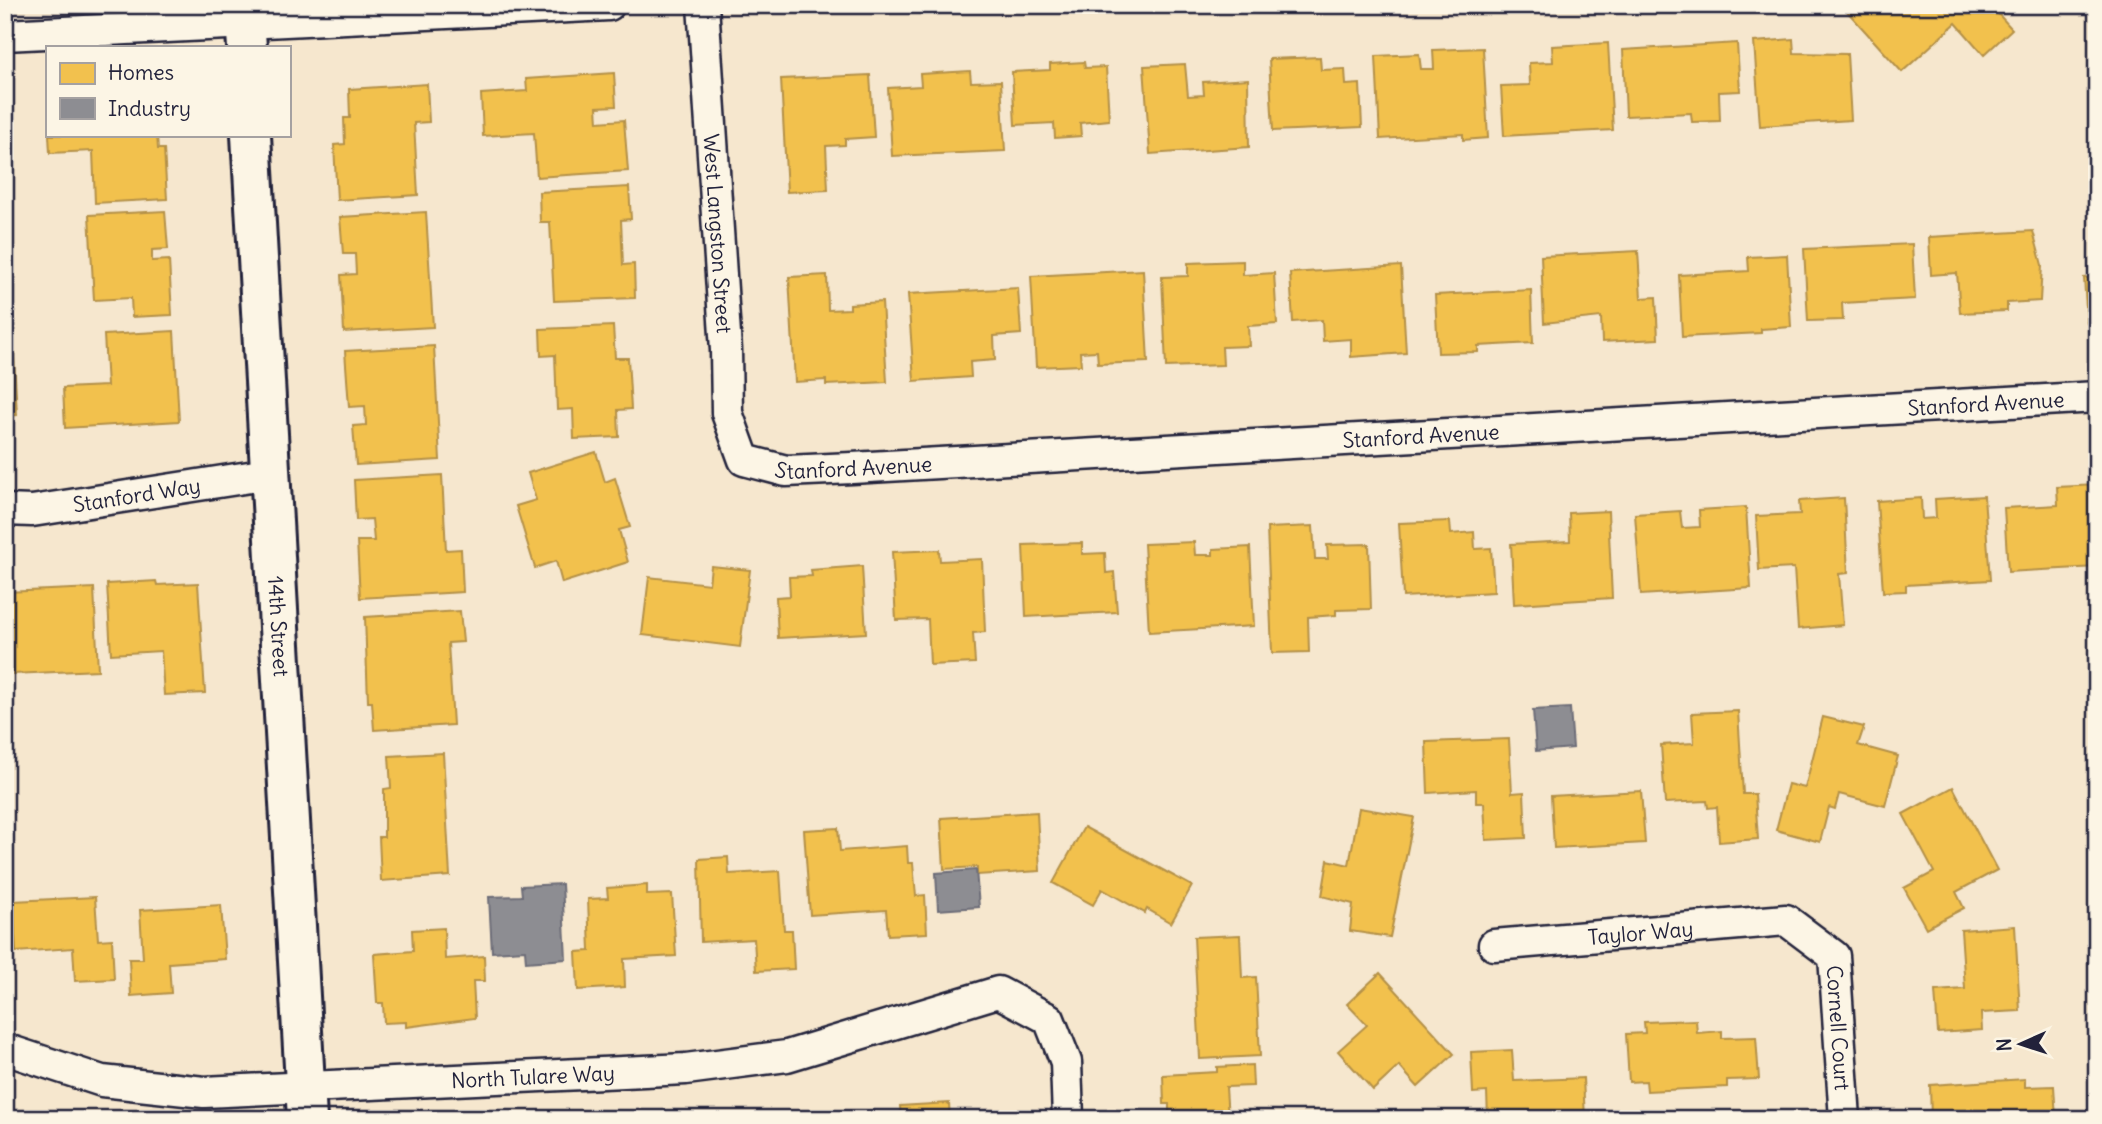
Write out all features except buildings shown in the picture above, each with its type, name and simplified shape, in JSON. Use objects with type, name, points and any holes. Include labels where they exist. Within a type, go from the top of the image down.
[{"type":"street","points":[[5,35],[246,26],[609,5]]},
{"type":"street","name":"West Langston Street","points":[[703,5],[726,350],[727,413],[744,460]]},
{"type":"street","name":"14th Street","points":[[251,136],[306,1103]]},
{"type":"street","name":"Stanford Avenue","points":[[744,460],[786,471],[852,468],[2097,397]]},
{"type":"street","name":"Stanford Way","points":[[5,510],[32,511],[269,474]]},
{"type":"street","name":"Taylor Way","points":[[1494,945],[1786,920]]},
{"type":"street","name":"Cornell Court","points":[[1786,920],[1834,956],[1845,1119]]},
{"type":"street","name":"North Tulare Way","points":[[5,1049],[102,1081],[306,1103],[686,1069],[787,1056],[998,992],[1049,1019],[1066,1062],[1068,1119]]}]
